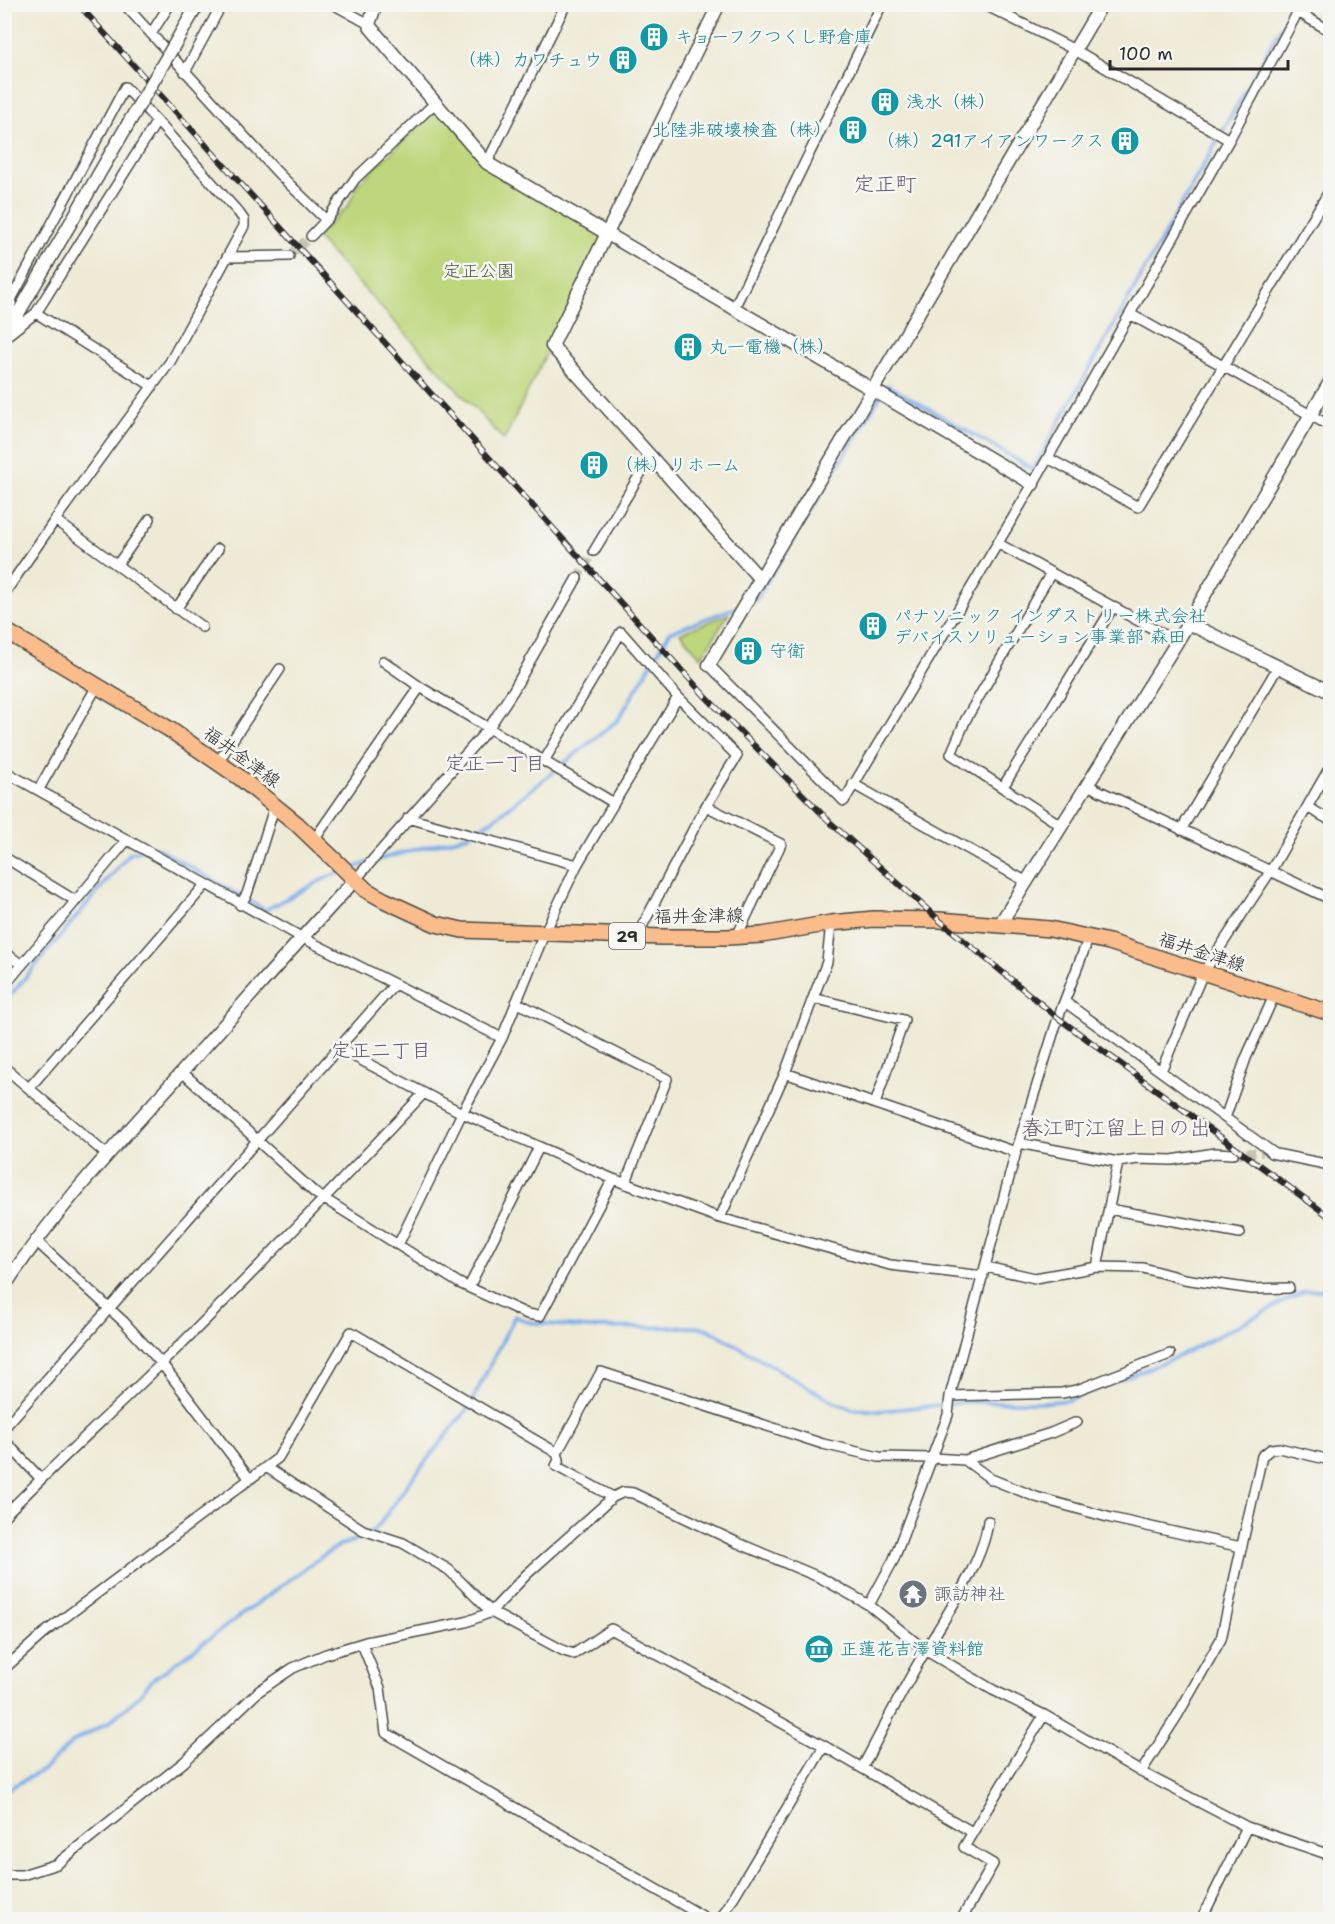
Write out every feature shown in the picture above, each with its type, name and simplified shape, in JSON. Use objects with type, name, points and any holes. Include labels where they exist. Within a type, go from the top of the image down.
[{"type":"main road","name":"福井金津線","points":[[4,630],[170,729],[275,805],[355,880],[384,900],[436,924],[462,930],[637,936],[762,935],[831,923],[898,919],[1000,924],[1050,929],[1089,937],[1330,1013]]},
{"type":"street","points":[[124,4],[277,172],[326,220]]},
{"type":"street","points":[[151,34],[170,4]]},
{"type":"street","points":[[5,338],[198,4]]},
{"type":"street","points":[[185,72],[222,4]]},
{"type":"street","points":[[333,4],[369,24],[487,163],[1033,484]]},
{"type":"street","points":[[369,24],[376,4]]},
{"type":"street","points":[[487,163],[566,4]]},
{"type":"street","points":[[719,4],[552,346],[759,578]]},
{"type":"street","points":[[734,308],[882,4]]},
{"type":"street","points":[[983,4],[1075,50],[1229,140]]},
{"type":"street","points":[[1102,4],[709,665],[844,801],[1048,458],[1229,140],[1300,8],[1330,31]]},
{"type":"street","points":[[4,594],[170,362],[244,226],[244,220],[220,190],[125,87],[12,298],[5,338]]},
{"type":"street","points":[[311,236],[326,220],[355,179],[435,103]]},
{"type":"street","points":[[5,338],[36,313],[157,121]]},
{"type":"street","points":[[1048,458],[1138,507],[1330,190]]},
{"type":"street","points":[[228,257],[290,256]]},
{"type":"street","points":[[36,313],[152,386]]},
{"type":"street","points":[[1130,314],[1330,426]]},
{"type":"street","points":[[1000,924],[1177,642],[1330,382]]},
{"type":"street","points":[[594,551],[651,456]]},
{"type":"street","points":[[117,565],[150,519]]},
{"type":"street","points":[[55,520],[201,627]]},
{"type":"street","points":[[998,543],[1177,642]]},
{"type":"street","points":[[176,609],[218,549]]},
{"type":"street","points":[[1051,573],[966,719],[951,754],[1062,826]]},
{"type":"street","points":[[4,1287],[36,1241],[106,1155],[488,729],[513,691],[578,578]]},
{"type":"street","points":[[1003,787],[1113,607]]},
{"type":"street","points":[[1188,623],[1330,692]]},
{"type":"street","points":[[544,762],[621,632],[678,697],[737,756],[706,806],[781,844],[736,936]]},
{"type":"street","points":[[383,662],[488,729],[614,803]]},
{"type":"street","points":[[1181,830],[1278,667]]},
{"type":"street","points":[[218,762],[280,669]]},
{"type":"street","points":[[39,789],[98,686]]},
{"type":"street","points":[[314,840],[420,687]]},
{"type":"street","points":[[399,1245],[462,1113],[502,1038],[544,934],[577,865],[678,697]]},
{"type":"street","points":[[1161,1071],[1203,973],[1270,872],[1330,767]]},
{"type":"street","points":[[4,771],[301,937],[502,1038]]},
{"type":"street","points":[[853,784],[1027,882]]},
{"type":"street","points":[[1087,785],[1330,899]]},
{"type":"street","points":[[240,904],[247,894],[275,805]]},
{"type":"street","points":[[1307,807],[1330,820]]},
{"type":"street","points":[[637,936],[704,809]]},
{"type":"street","points":[[408,818],[577,865]]},
{"type":"street","points":[[4,987],[126,840]]},
{"type":"street","points":[[4,857],[76,901]]},
{"type":"street","points":[[29,1088],[206,884]]},
{"type":"street","points":[[720,1218],[785,1073],[827,962],[831,923]]},
{"type":"street","points":[[869,1605],[894,1559],[948,1415],[950,1396],[1018,1147],[1065,1002],[1089,937]]},
{"type":"street","points":[[4,952],[22,965]]},
{"type":"street","points":[[4,1428],[394,985]]},
{"type":"street","points":[[1225,1118],[1246,1058],[1274,996]]},
{"type":"street","points":[[813,998],[904,1020],[875,1104]]},
{"type":"street","points":[[516,1002],[667,1079],[625,1184]]},
{"type":"street","points":[[1065,1002],[1275,1154]]},
{"type":"street","points":[[338,1048],[462,1113],[625,1184],[720,1218],[890,1265],[984,1271],[1035,1278],[1097,1267],[1143,1268],[1184,1279],[1252,1289],[1289,1288]]},
{"type":"street","points":[[4,1067],[106,1155]]},
{"type":"street","points":[[182,1072],[256,1141],[324,1198],[469,1287],[527,1314],[540,1316],[613,1179]]},
{"type":"street","points":[[785,1073],[875,1104],[1018,1147],[1118,1161],[1172,1160],[1233,1154]]},
{"type":"street","points":[[4,1516],[162,1364],[424,1093]]},
{"type":"street","points":[[469,1287],[539,1147]]},
{"type":"street","points":[[1263,1152],[1330,1165]]},
{"type":"street","points":[[1097,1267],[1118,1161]]},
{"type":"street","points":[[1109,1209],[1240,1233]]},
{"type":"street","points":[[36,1241],[108,1308],[162,1364],[249,1478]]},
{"type":"street","points":[[4,1669],[44,1633],[278,1458],[351,1332],[557,1453],[559,1460],[556,1466],[613,1497]]},
{"type":"street","points":[[950,1396],[1062,1394],[1170,1354]]},
{"type":"street","points":[[557,1453],[601,1372],[823,1444],[879,1457],[965,1460],[1051,1433],[1077,1422]]},
{"type":"street","points":[[4,1440],[41,1479]]},
{"type":"street","points":[[1141,1772],[1177,1716],[1221,1639],[1262,1456],[1271,1449],[1279,1448],[1330,1460]]},
{"type":"street","points":[[965,1460],[991,1479],[1036,1497],[1111,1518],[1241,1547]]},
{"type":"street","points":[[266,1467],[363,1530],[403,1543],[449,1570],[491,1612],[564,1651],[574,1654],[612,1629],[824,1746],[972,1832]]},
{"type":"street","points":[[4,1875],[22,1875],[57,1864],[184,1762],[259,1691],[293,1668],[326,1654],[362,1644],[466,1623],[491,1612],[527,1574],[613,1497],[624,1492],[633,1493],[738,1543],[821,1578],[869,1605],[925,1650],[993,1690],[1044,1715],[1141,1772],[1247,1827],[1330,1855]]},
{"type":"street","points":[[862,1768],[981,1550],[988,1521]]},
{"type":"street","points":[[362,1644],[380,1688],[386,1733],[709,1920]]},
{"type":"street","points":[[961,1920],[993,1864],[964,1847],[1044,1715]]},
{"type":"street","points":[[720,1920],[824,1746]]},
{"type":"street","points":[[1201,1920],[1247,1827]]},
{"type":"green space","name":"定正公園","points":[[439,107],[487,163],[606,232],[504,440],[316,237],[348,206],[358,184]]},
{"type":"green space","points":[[729,614],[701,657],[680,633]]},
{"type":"waterway","points":[[750,603],[756,600],[887,385],[1033,469],[1294,4]]},
{"type":"waterway","points":[[377,860],[466,836],[497,817],[618,720],[670,632],[740,606]]},
{"type":"waterway","points":[[149,849],[157,848],[265,910],[341,872]]},
{"type":"waterway","points":[[4,1003],[130,853],[142,851]]},
{"type":"waterway","points":[[351,869],[367,863]]},
{"type":"waterway","points":[[4,1791],[43,1770],[74,1741],[109,1722],[135,1700],[152,1680],[321,1557],[340,1545],[368,1536],[379,1525],[408,1484],[469,1407],[515,1316],[528,1322],[587,1328],[696,1327],[708,1329],[834,1402],[852,1409],[880,1411],[969,1402],[1069,1400],[1179,1356],[1305,1291],[1330,1289]]},
{"type":"tunnel","points":[[289,256],[311,236]]},
{"type":"tunnel","points":[[577,578],[594,551]]},
{"type":"tunnel","points":[[1233,1154],[1263,1152]]},
{"type":"railway","points":[[78,4],[706,697],[832,824],[939,920],[1058,1018],[1330,1217]]},
{"type":"place","name":"キョーフクつくし野倉庫","points":[[654,37]]},
{"type":"place","name":"（株）カワチュウ","points":[[623,60]]},
{"type":"place","name":"浅水（株）","points":[[885,102]]},
{"type":"place","name":"北陸非破壊検査（株）","points":[[853,130]]},
{"type":"place","name":"（株）291アイアンワークス","points":[[1125,141]]},
{"type":"place","name":"丸一電機（株）","points":[[688,347]]},
{"type":"place","name":"（株）リホーム","points":[[594,465]]},
{"type":"place","name":"パナソニック インダストリー株式会社 デバイスソリューション事業部 森田","points":[[873,626]]},
{"type":"place","name":"守衛","points":[[748,651]]},
{"type":"place","name":"諏訪神社","points":[[913,1594]]},
{"type":"place","name":"正蓮花吉澤資料館","points":[[819,1649]]},
{"type":"district","name":"定正町","points":[[885,184]]},
{"type":"district","name":"定正一丁目","points":[[495,763]]},
{"type":"district","name":"定正二丁目","points":[[381,1050]]},
{"type":"district","name":"春江町江留上日の出","points":[[1116,1128]]}]
